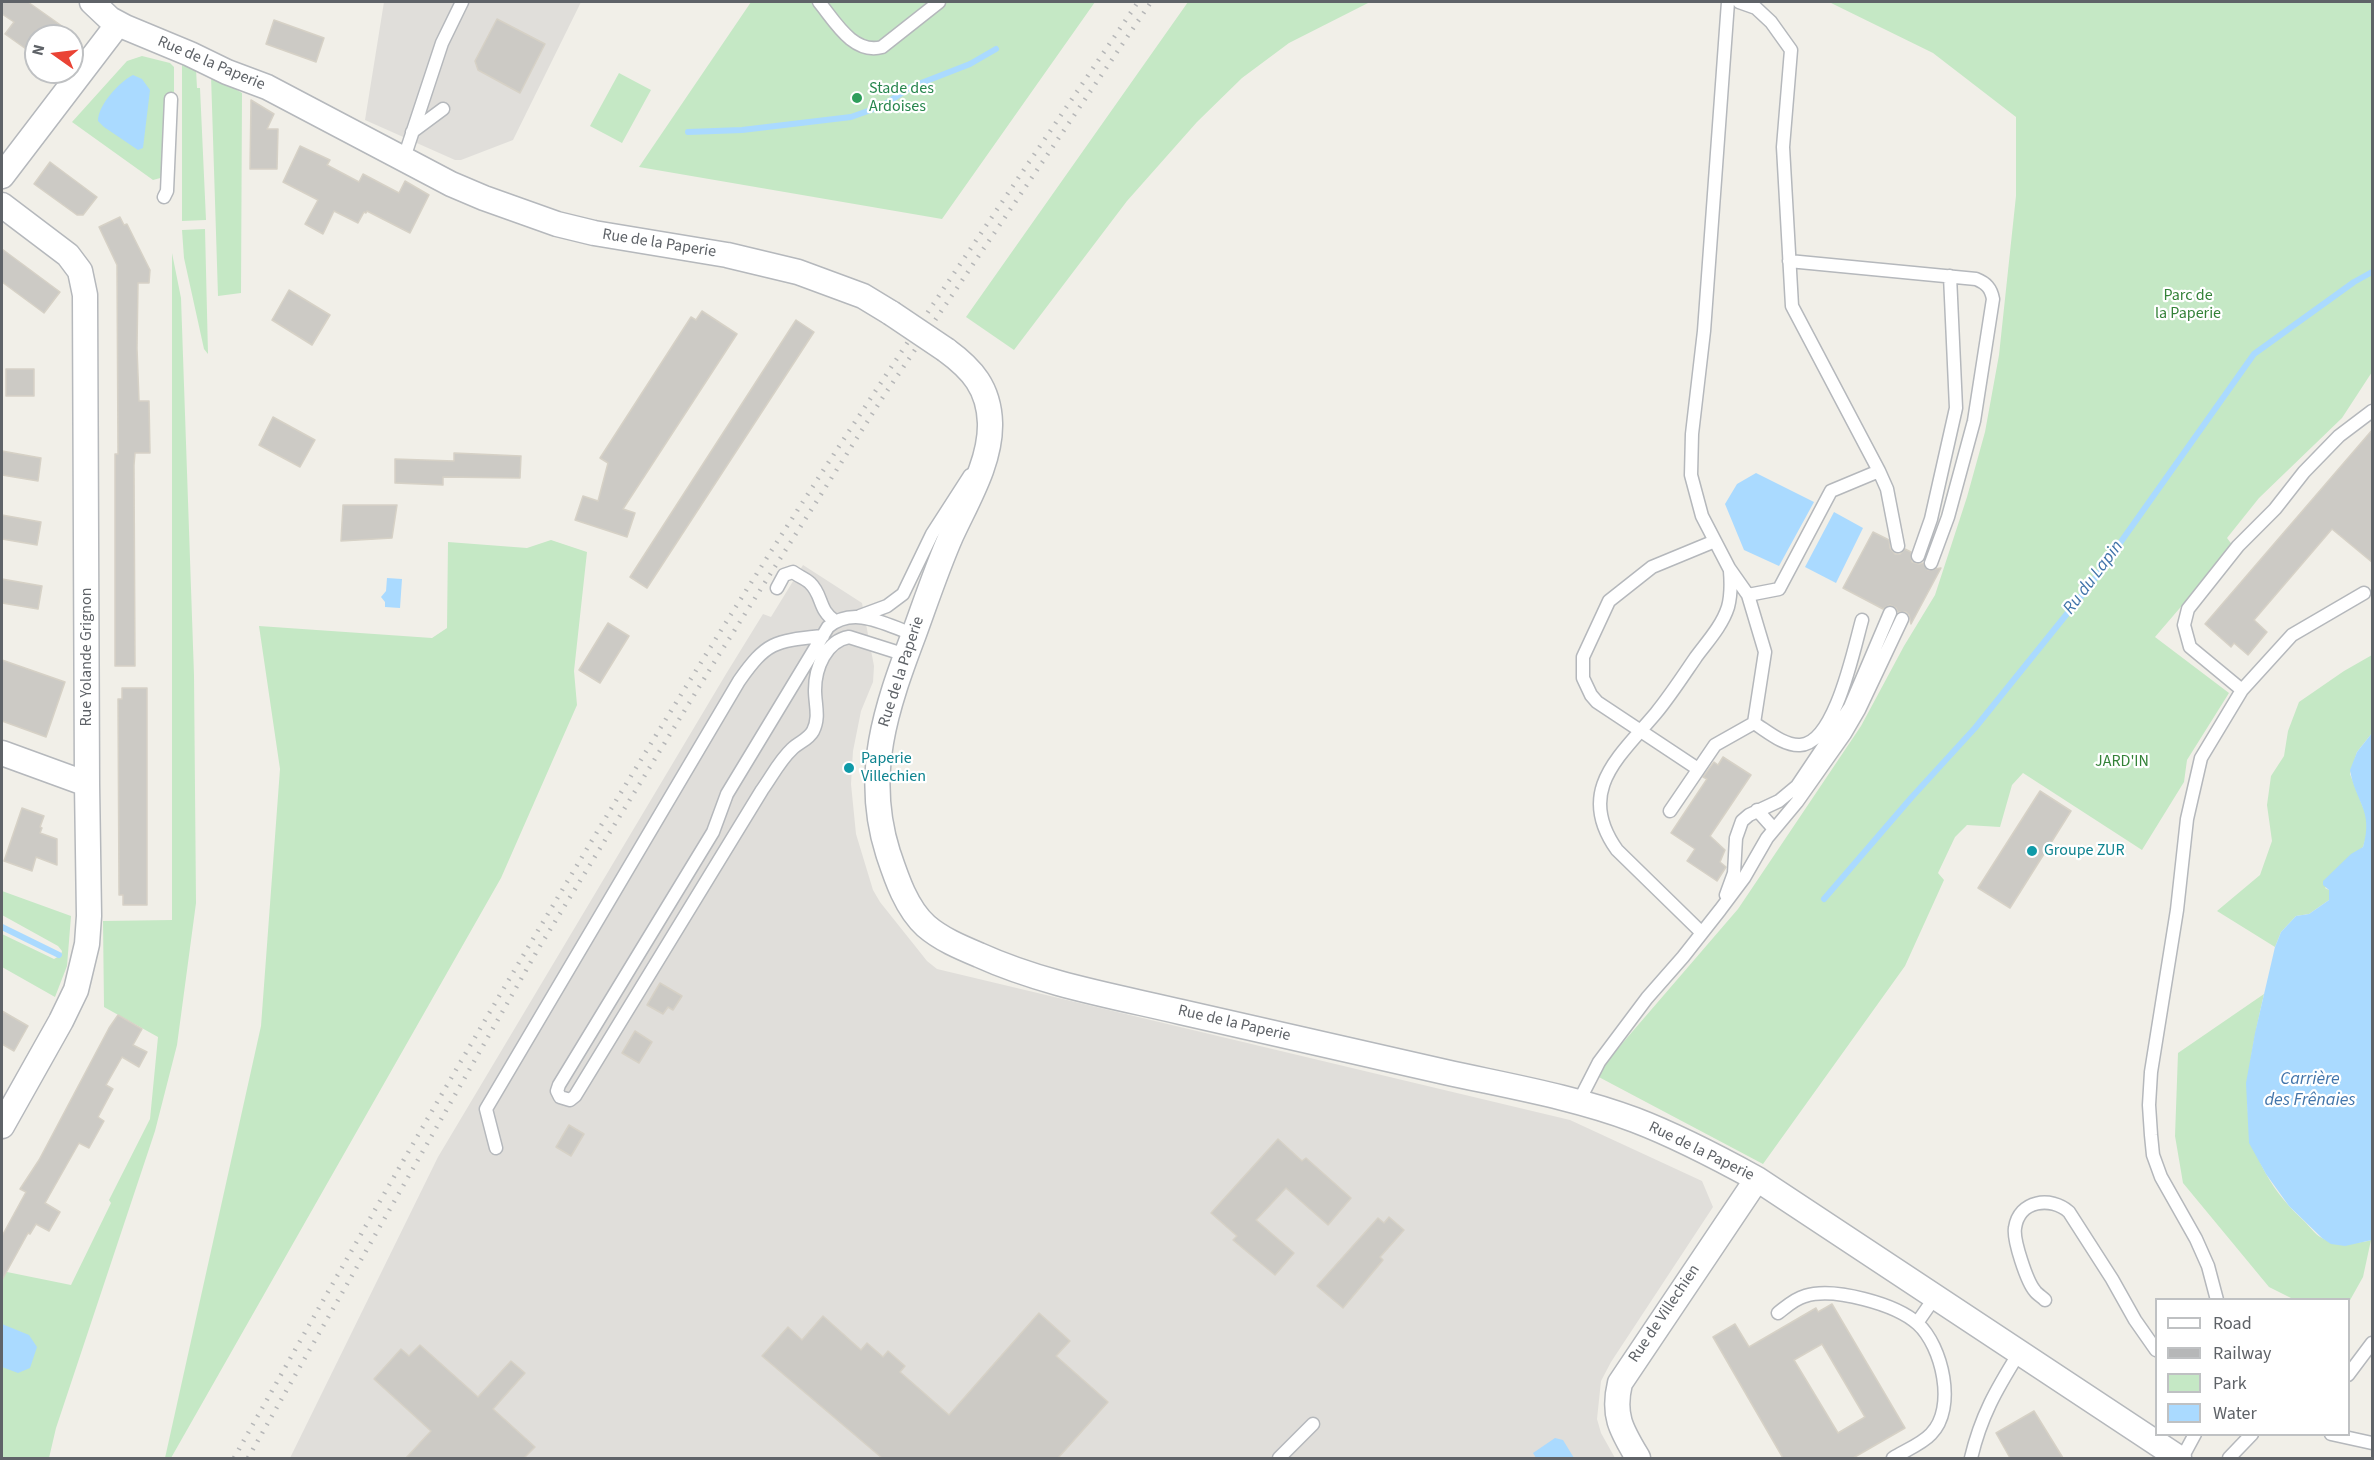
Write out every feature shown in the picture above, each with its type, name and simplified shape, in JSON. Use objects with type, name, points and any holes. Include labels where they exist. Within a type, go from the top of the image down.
[{"type":"street","name":"Rue de la Paperie","points":[[92,2],[118,24],[267,87],[484,198],[557,224],[594,233],[727,255],[798,272],[863,296],[946,350],[973,372],[982,384],[990,413],[987,450],[941,560],[910,644],[890,700],[880,742],[878,810],[881,829],[900,885],[920,919],[936,933],[988,959],[1051,982],[1578,1103],[1635,1120],[1709,1153],[1756,1179],[2181,1458]]},
{"type":"street","points":[[2,176],[118,24]]},
{"type":"street","name":"Rue Yolande Grignon","points":[[2,205],[68,255],[80,271],[83,283],[86,340],[89,916],[83,966],[76,990],[61,1021],[8,1099],[2,1126]]},
{"type":"street","points":[[2,753],[87,784]]},
{"type":"street","name":"Rue de Villechien","points":[[1638,1458],[1618,1418],[1617,1395],[1620,1383],[1756,1179]]},
{"type":"lane","points":[[404,158],[442,43],[462,2]]},
{"type":"lane","points":[[819,2],[858,45],[874,49],[882,47],[939,2]]},
{"type":"lane","points":[[1728,2],[1704,332],[1692,434],[1691,475],[1702,516],[1729,568],[1748,595],[1765,652],[1754,723]]},
{"type":"lane","points":[[1739,2],[1756,8],[1772,22],[1791,50],[1783,147],[1792,306],[1887,489],[1898,546]]},
{"type":"lane","points":[[164,197],[167,191],[171,99]]},
{"type":"lane","points":[[412,132],[443,109]]},
{"type":"lane","points":[[1789,261],[1983,281],[1992,292],[1993,299],[1974,421],[1948,517],[1931,563]]},
{"type":"lane","points":[[1918,556],[1931,519],[1956,408],[1950,276]]},
{"type":"lane","points":[[2242,690],[2190,647],[2184,625],[2188,609],[2238,546],[2275,509],[2304,472],[2339,436],[2373,411]]},
{"type":"lane","points":[[910,644],[849,637],[834,642],[829,648],[818,669],[815,690],[817,719],[813,731],[786,756],[762,790],[575,1096],[570,1100],[563,1099],[557,1091],[559,1085],[713,832],[727,794],[823,636],[835,621],[846,616],[860,616],[887,606],[903,594],[932,534],[987,450]]},
{"type":"lane","points":[[1748,595],[1779,589],[1831,491],[1879,471]]},
{"type":"lane","points":[[1698,769],[1597,702],[1583,678],[1582,668],[1587,647],[1609,601],[1652,567],[1715,541]]},
{"type":"lane","points":[[1702,933],[1617,850],[1610,840],[1602,818],[1601,793],[1603,781],[1615,759],[1657,712],[1722,621],[1731,595],[1729,568]]},
{"type":"lane","points":[[777,588],[784,574],[793,573],[811,584],[817,593],[822,609],[835,621]]},
{"type":"lane","points":[[2217,1298],[2211,1276],[2196,1239],[2161,1178],[2153,1155],[2149,1105],[2151,1072],[2177,910],[2187,819],[2201,758],[2242,690],[2292,635],[2364,593]]},
{"type":"lane","points":[[860,616],[910,644]]},
{"type":"lane","points":[[1578,1103],[1599,1062],[1647,998],[1722,907],[1774,829],[1797,802],[1859,710],[1896,616],[1850,707],[1797,786],[1779,801],[1757,810],[1742,821],[1738,829],[1734,873],[1722,907]]},
{"type":"lane","points":[[1754,723],[1791,744],[1804,745],[1815,738],[1839,704],[1862,620]]},
{"type":"lane","points":[[496,1148],[486,1110],[739,681],[753,661],[772,645],[792,639],[823,636]]},
{"type":"lane","points":[[1670,811],[1714,745],[1754,723]]},
{"type":"lane","points":[[1757,810],[1774,829]]},
{"type":"lane","points":[[2045,1300],[2033,1290],[2015,1240],[2014,1230],[2022,1212],[2029,1206],[2046,1202],[2069,1212],[2135,1320],[2155,1347]]},
{"type":"lane","points":[[1778,1313],[1805,1296],[1824,1294],[1862,1299],[1886,1306],[1917,1323],[1928,1335],[1943,1372],[1946,1386],[1942,1413],[1931,1434],[1893,1458]]},
{"type":"lane","points":[[1917,1323],[1935,1297]]},
{"type":"lane","points":[[2350,1374],[2373,1343]]},
{"type":"lane","points":[[1971,1458],[1980,1423],[2019,1353]]},
{"type":"lane","points":[[1279,1458],[1312,1424]]},
{"type":"lane","points":[[2181,1458],[2194,1436]]},
{"type":"lane","points":[[2229,1458],[2250,1436]]},
{"type":"lane","points":[[2340,1436],[2373,1443]]},
{"type":"shaded area","points":[[384,2],[581,2],[513,140],[461,160],[455,160],[365,120]]},
{"type":"shaded area","points":[[803,565],[862,603],[874,666],[873,682],[861,711],[853,751],[851,784],[856,834],[873,890],[880,902],[927,961],[937,969],[1570,1120],[1702,1181],[1713,1207],[1611,1362],[1601,1381],[1597,1419],[1601,1433],[1615,1458],[290,1458],[438,1157],[726,674],[763,614],[771,617]]},
{"type":"green space","name":"Stade des Ardoises","points":[[751,2],[1095,2],[942,219],[639,167]]},
{"type":"green space","points":[[1188,2],[1370,2],[1289,43],[1242,78],[1197,122],[1127,201],[1014,350],[966,317]]},
{"type":"green space","name":"Parc de la Paperie","points":[[1829,2],[2372,2],[2372,372],[2342,418],[2259,498],[2227,538],[2233,546],[2155,637],[2229,693],[2187,760],[2184,782],[2142,850],[2023,773],[2012,785],[2000,827],[1967,825],[1955,837],[1938,873],[1944,880],[1905,966],[1763,1164],[1595,1075],[1738,909],[1861,726],[1904,646],[1935,595],[1967,497],[1985,432],[1999,355],[2016,196],[2016,117],[1933,53]]},
{"type":"green space","points":[[142,56],[170,63],[174,67],[174,96],[166,96],[167,169],[164,177],[153,180],[72,122],[127,61]]},
{"type":"green space","points":[[182,65],[196,69],[197,88],[200,88],[206,220],[182,221]]},
{"type":"green space","points":[[619,73],[651,90],[622,143],[590,126]]},
{"type":"green space","points":[[211,75],[242,93],[241,293],[218,296]]},
{"type":"green space","points":[[205,229],[208,354],[204,349],[184,258],[182,230]]},
{"type":"green space","points":[[172,253],[181,298],[194,675],[196,903],[177,1045],[155,1131],[56,1428],[49,1458],[2,1458],[2,1271],[71,1285],[111,1203],[109,1200],[150,1119],[158,1037],[104,1007],[103,921],[172,920]]},
{"type":"green space","points":[[551,540],[587,552],[574,671],[577,705],[501,878],[171,1458],[165,1458],[261,1026],[280,769],[259,626],[432,638],[447,628],[448,542],[527,548]]},
{"type":"green space","points":[[2372,655],[2372,733],[2357,752],[2350,774],[2368,820],[2368,831],[2363,847],[2325,888],[2329,890],[2329,900],[2309,914],[2296,916],[2281,932],[2275,947],[2217,911],[2260,875],[2272,841],[2267,805],[2271,776],[2284,756],[2288,731],[2299,702]]},
{"type":"green space","points":[[2,891],[71,916],[67,966],[55,997],[2,967],[2,934],[54,959],[61,955],[62,951],[58,946],[2,915]]},
{"type":"green space","points":[[2264,994],[2251,1057],[2248,1086],[2248,1114],[2253,1141],[2262,1167],[2279,1193],[2317,1234],[2327,1240],[2346,1243],[2371,1240],[2363,1277],[2350,1300],[2350,1298],[2291,1298],[2269,1287],[2183,1183],[2175,1136],[2178,1053]]},
{"type":"water","points":[[133,75],[142,79],[150,90],[143,148],[138,150],[98,121],[105,101]]},
{"type":"water","points":[[1756,473],[1814,502],[1779,566],[1744,550],[1725,504],[1737,484]]},
{"type":"water","points":[[1834,512],[1863,528],[1836,583],[1805,567]]},
{"type":"water","points":[[387,578],[402,579],[400,608],[385,607],[385,602],[381,597],[386,591]]},
{"type":"water","name":"Carrière des Frênaies","points":[[2372,733],[2372,1240],[2345,1246],[2331,1244],[2322,1238],[2289,1206],[2266,1174],[2249,1143],[2246,1083],[2255,1033],[2275,947],[2281,932],[2296,916],[2309,914],[2329,900],[2329,890],[2323,885],[2323,881],[2351,854],[2363,847],[2366,834],[2365,815],[2350,770],[2357,752]]},
{"type":"water","points":[[2,1324],[29,1335],[37,1347],[30,1368],[18,1373],[2,1367]]},
{"type":"water","points":[[1555,1438],[1563,1440],[1574,1458],[1536,1458],[1533,1453]]},
{"type":"building","points":[[2,2],[28,2],[59,24],[24,24],[24,48],[5,34],[14,22],[2,14]]},
{"type":"building","points":[[497,19],[545,44],[520,93],[478,70],[475,61]]},
{"type":"building","points":[[274,20],[324,38],[316,62],[266,44]]},
{"type":"building","points":[[251,100],[274,114],[267,129],[278,129],[277,169],[250,169]]},
{"type":"building","points":[[300,146],[330,160],[327,165],[359,182],[363,174],[399,193],[405,181],[429,195],[410,233],[367,211],[358,223],[334,211],[323,234],[305,224],[318,200],[283,182]]},
{"type":"building","points":[[50,162],[97,197],[83,215],[77,215],[34,184]]},
{"type":"building","points":[[120,217],[124,225],[127,224],[150,270],[149,283],[138,283],[139,401],[149,401],[150,453],[135,453],[134,465],[135,666],[115,666],[115,454],[118,454],[117,265],[99,227]]},
{"type":"building","points":[[2,249],[60,292],[44,313],[2,282]]},
{"type":"building","points":[[289,290],[330,315],[312,345],[272,320]]},
{"type":"building","points":[[702,311],[737,334],[623,509],[635,513],[627,537],[575,520],[583,496],[598,501],[608,463],[600,458],[691,317],[696,320]]},
{"type":"building","points":[[796,320],[814,332],[647,588],[630,577]]},
{"type":"building","points":[[6,369],[34,369],[34,396],[6,396]]},
{"type":"building","points":[[273,417],[315,440],[300,467],[259,445]]},
{"type":"building","points":[[2373,429],[2373,563],[2332,529],[2254,620],[2267,632],[2248,655],[2234,643],[2231,647],[2205,624]]},
{"type":"building","points":[[2,451],[41,458],[38,481],[2,475]]},
{"type":"building","points":[[454,453],[521,456],[520,478],[443,477],[443,485],[395,483],[395,459],[454,461]]},
{"type":"building","points":[[343,505],[397,505],[392,538],[341,541]]},
{"type":"building","points":[[2,515],[41,522],[37,545],[2,539]]},
{"type":"building","points":[[1873,532],[1889,540],[1890,548],[1895,554],[1900,554],[1905,549],[1911,552],[1912,562],[1923,563],[1928,570],[1941,568],[1911,624],[1906,612],[1898,612],[1890,605],[1883,609],[1843,588]]},
{"type":"building","points":[[2,579],[42,586],[38,609],[2,603]]},
{"type":"building","points":[[608,623],[629,636],[600,683],[579,670]]},
{"type":"building","points":[[2,660],[65,682],[46,737],[2,721]]},
{"type":"building","points":[[122,688],[147,688],[147,905],[123,905],[123,895],[119,895],[118,699],[122,699]]},
{"type":"building","points":[[1723,757],[1751,775],[1710,836],[1725,850],[1720,862],[1726,867],[1717,881],[1687,861],[1695,849],[1671,833],[1707,779],[1703,777],[1714,762],[1718,765]]},
{"type":"building","points":[[2040,791],[2071,811],[2010,908],[1978,888]]},
{"type":"building","points":[[22,808],[44,816],[40,833],[57,839],[57,865],[36,857],[32,871],[4,861]]},
{"type":"building","points":[[660,983],[682,996],[673,1010],[668,1007],[663,1014],[647,1005]]},
{"type":"building","points":[[2,1011],[28,1026],[14,1051],[2,1044]]},
{"type":"building","points":[[118,1015],[142,1029],[133,1045],[147,1052],[139,1067],[122,1057],[106,1085],[113,1089],[98,1117],[104,1121],[89,1148],[79,1143],[45,1203],[60,1212],[49,1231],[36,1224],[30,1234],[28,1233],[2,1280],[2,1236],[26,1192],[20,1189],[39,1160]]},
{"type":"building","points":[[635,1031],[652,1042],[639,1063],[622,1053]]},
{"type":"building","points":[[569,1125],[584,1134],[571,1156],[556,1147]]},
{"type":"building","points":[[1278,1139],[1302,1161],[1306,1158],[1351,1198],[1328,1225],[1286,1188],[1256,1220],[1294,1253],[1275,1275],[1233,1240],[1237,1236],[1211,1213]]},
{"type":"building","points":[[1389,1217],[1404,1230],[1380,1257],[1383,1260],[1343,1308],[1317,1286],[1378,1218],[1384,1223]]},
{"type":"building","points":[[1832,1304],[1905,1428],[1853,1458],[1783,1458],[1713,1337],[1735,1324],[1749,1347],[1816,1308],[1818,1312]],"holes":[[[1822,1344],[1865,1417],[1838,1433],[1794,1360]]]},
{"type":"building","points":[[1039,1313],[1070,1341],[1056,1356],[1108,1402],[1058,1458],[882,1458],[762,1356],[788,1327],[802,1340],[823,1316],[861,1350],[867,1343],[883,1357],[888,1351],[905,1366],[900,1372],[949,1415]]},
{"type":"building","points":[[420,1345],[478,1397],[511,1361],[525,1373],[493,1409],[535,1447],[524,1458],[406,1458],[431,1431],[374,1379],[401,1349],[409,1356]]},
{"type":"building","points":[[2034,1411],[2063,1458],[2010,1458],[1996,1433]]},
{"type":"waterway","points":[[688,132],[742,130],[851,117],[882,106],[911,87],[970,64],[996,49]]},
{"type":"waterway","name":"Ru du Lapin","points":[[1824,899],[1975,728],[2091,584],[2254,354],[2354,282],[2372,272]]},
{"type":"waterway","points":[[2,927],[59,955]]},
{"type":"railway","points":[[234,1458],[465,1054],[705,656],[864,408],[1138,2]]},
{"type":"railway","points":[[248,1458],[537,951],[715,661],[883,397],[1151,2]]},
{"type":"place","name":"Stade des Ardoises","points":[[857,98]]},
{"type":"place","name":"Paperie Villechien","points":[[849,768]]},
{"type":"place","name":"Groupe ZUR","points":[[2032,851]]},
{"type":"park label","name":"JARD'IN","points":[[2122,762]]}]
